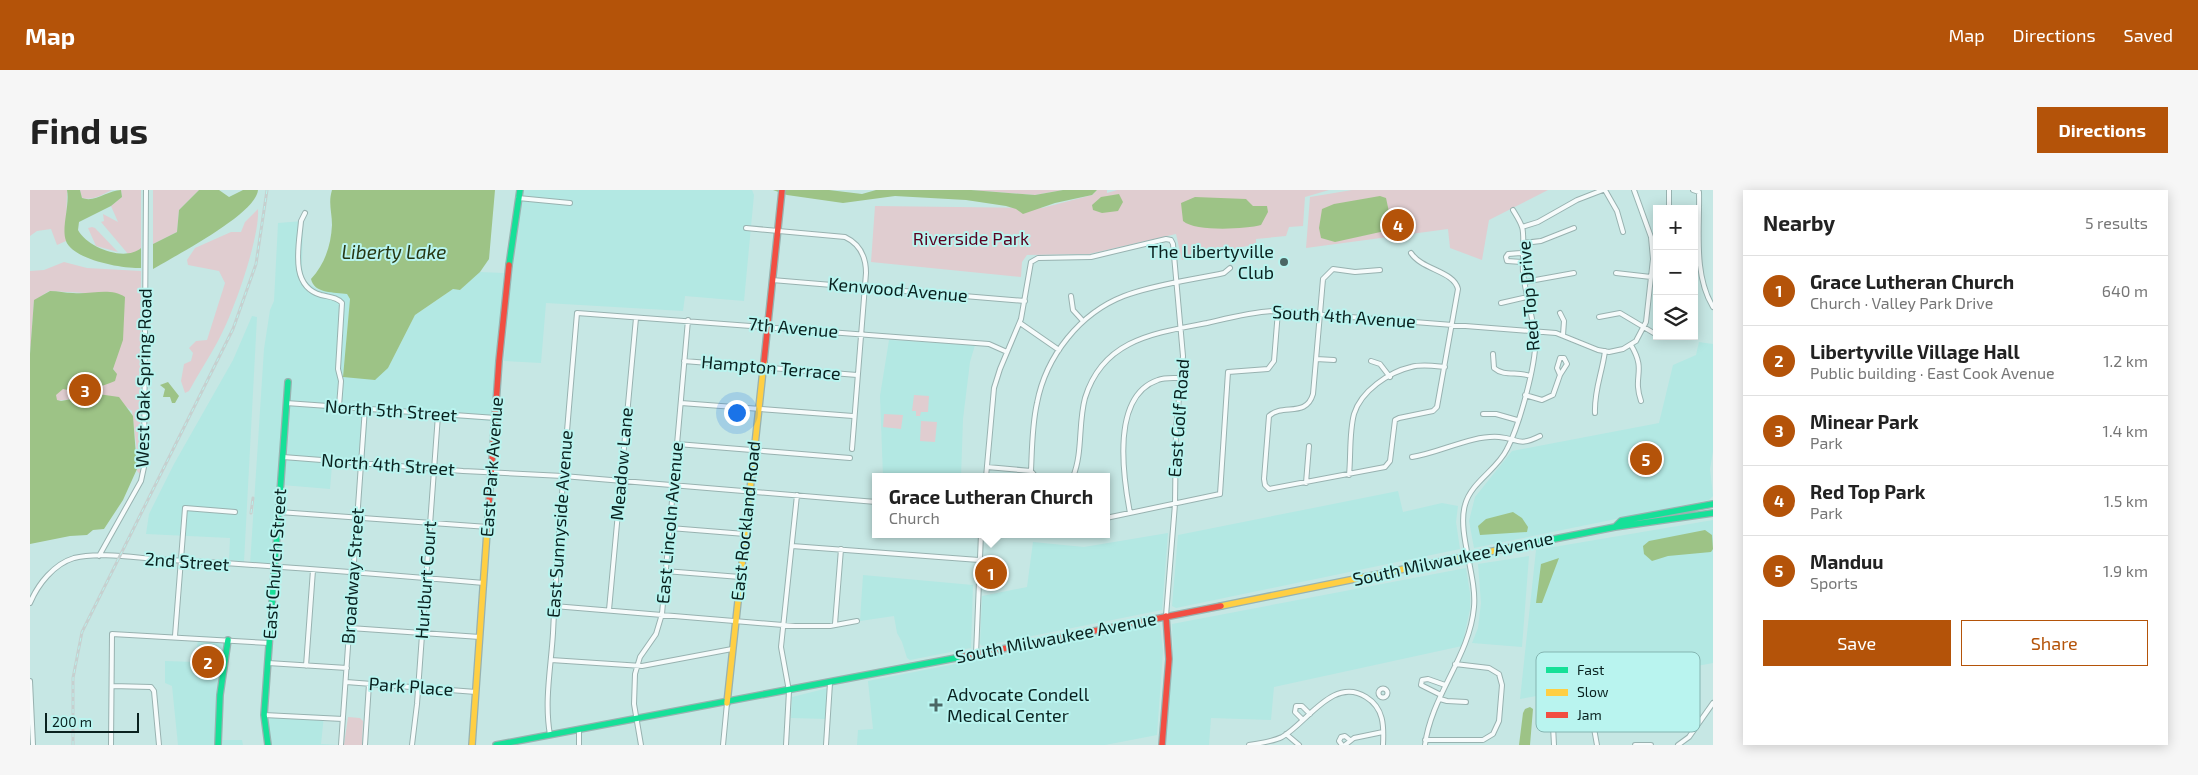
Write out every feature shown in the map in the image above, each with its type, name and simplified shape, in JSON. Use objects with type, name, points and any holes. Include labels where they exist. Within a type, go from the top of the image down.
[{"type":"main road","name":"East Park Avenue","points":[[472,745],[505,294],[520,190]]},
{"type":"main road","name":"East Rockland Road","points":[[727,703],[748,492],[782,190]]},
{"type":"main road","name":"East Church Street","points":[[268,745],[264,715],[288,382]]},
{"type":"main road","name":"South Milwaukee Avenue","points":[[1615,527],[1621,521],[1713,504]]},
{"type":"main road","name":"South Milwaukee Avenue","points":[[496,745],[531,741],[550,735],[790,691],[1615,527],[1620,528],[1713,513]]},
{"type":"main road","points":[[1162,745],[1169,659],[1166,616]]},
{"type":"main road","points":[[218,745],[220,696],[228,640]]},
{"type":"street","name":"West Oak Spring Road","points":[[99,556],[141,481],[144,467],[146,190]]},
{"type":"street","points":[[1522,227],[1538,222],[1577,200],[1604,190],[1617,210],[1623,232]]},
{"type":"street","points":[[1634,190],[1653,242]]},
{"type":"street","points":[[1669,190],[1669,205]]},
{"type":"street","points":[[1694,190],[1699,192],[1701,274],[1706,295],[1713,307]]},
{"type":"street","points":[[518,198],[570,203]]},
{"type":"street","name":"Red Top Drive","points":[[1424,745],[1427,728],[1468,633],[1474,606],[1469,555],[1463,524],[1464,506],[1475,486],[1501,458],[1510,440],[1525,395],[1535,352],[1534,331],[1524,282],[1521,253],[1522,227],[1513,210]]},
{"type":"street","points":[[305,213],[301,221],[299,276],[308,289],[341,301],[338,367],[341,381],[339,406]]},
{"type":"street","points":[[746,228],[845,237],[857,245],[865,260],[865,288],[852,449]]},
{"type":"street","points":[[1522,243],[1542,240],[1574,228]]},
{"type":"street","name":"East Golf Road","points":[[1025,301],[1028,267],[1031,262],[1038,258],[1091,257],[1166,239],[1172,242],[1182,328],[1183,356],[1175,438],[1175,504],[1166,616]]},
{"type":"street","points":[[1595,413],[1594,394],[1602,376],[1605,352],[1618,351],[1631,345],[1644,328],[1655,250]]},
{"type":"street","points":[[1521,253],[1508,254],[1506,256],[1507,261],[1522,262]]},
{"type":"street","points":[[1380,270],[1355,272],[1338,269],[1330,271],[1322,283],[1313,394],[1310,402],[1299,409],[1274,412],[1270,416],[1264,479],[1267,488],[1272,490],[1381,469],[1388,464],[1395,420],[1433,411],[1437,407],[1453,325],[1457,284],[1451,278],[1415,260],[1411,254]]},
{"type":"street","points":[[987,467],[1031,471],[1036,404],[1044,377],[1059,350],[1083,321],[1106,304],[1123,296],[1224,273],[1230,268]]},
{"type":"street","points":[[1524,282],[1574,273]]},
{"type":"street","points":[[1616,273],[1651,277]]},
{"type":"street","name":"Kenwood Avenue","points":[[772,280],[1025,301]]},
{"type":"street","points":[[1071,296],[1074,310],[1083,321]]},
{"type":"street","points":[[1501,303],[1527,297]]},
{"type":"street","points":[[986,473],[994,388],[1020,323],[1025,301]]},
{"type":"street","points":[[1110,517],[1221,494],[1226,430],[1227,371],[1268,369],[1271,367],[1274,361],[1278,311]]},
{"type":"street","name":"South 4th Avenue","points":[[1074,473],[1078,460],[1085,398],[1100,368],[1110,356],[1136,340],[1182,328],[1255,312],[1278,311],[1534,331],[1563,335],[1605,352]]},
{"type":"street","points":[[1560,313],[1564,321],[1563,335]]},
{"type":"street","name":"7th Avenue","points":[[577,314],[688,320],[988,344],[1007,352]]},
{"type":"street","name":"East Sunnyside Avenue","points":[[550,735],[546,713],[562,476],[577,314]]},
{"type":"street","points":[[1599,317],[1620,314],[1653,333]]},
{"type":"street","name":"Meadow Lane","points":[[609,610],[636,318]]},
{"type":"street","name":"East Lincoln Avenue","points":[[641,745],[634,693],[640,657],[656,634],[662,614],[688,320]]},
{"type":"street","points":[[1020,323],[1059,350]]},
{"type":"street","points":[[1631,345],[1640,363],[1636,387],[1641,401]]},
{"type":"street","points":[[1493,354],[1494,368],[1497,371],[1504,373],[1521,372],[1530,376]]},
{"type":"street","points":[[1316,359],[1334,360]]},
{"type":"street","name":"Hampton Terrace","points":[[684,361],[857,376]]},
{"type":"street","points":[[1371,361],[1380,364],[1390,377]]},
{"type":"street","points":[[1349,475],[1353,422],[1357,407],[1368,391],[1412,366],[1446,367]]},
{"type":"street","points":[[1525,395],[1537,400],[1547,399],[1555,392],[1560,375]]},
{"type":"street","points":[[1130,513],[1123,472],[1125,427],[1131,406],[1141,391],[1156,380],[1181,378]]},
{"type":"street","name":"North 5th Street","points":[[286,403],[496,418]]},
{"type":"street","points":[[681,403],[854,416]]},
{"type":"street","name":"Broadway Street","points":[[341,745],[365,408]]},
{"type":"street","points":[[1483,414],[1496,414],[1517,420]]},
{"type":"street","name":"Hurlburt Court","points":[[412,745],[438,415]]},
{"type":"street","points":[[1412,456],[1434,454],[1440,449],[1494,437],[1526,443],[1540,436]]},
{"type":"street","points":[[677,444],[850,458]]},
{"type":"street","points":[[1306,483],[1309,446]]},
{"type":"street","name":"North 4th Street","points":[[283,457],[492,472]]},
{"type":"street","points":[[492,472],[872,502]]},
{"type":"street","points":[[786,745],[790,691],[782,647],[798,496]]},
{"type":"street","points":[[175,636],[185,508],[235,512]]},
{"type":"street","points":[[279,512],[488,527]]},
{"type":"street","points":[[670,528],[745,534]]},
{"type":"street","points":[[976,654],[981,538]]},
{"type":"street","points":[[792,546],[979,560]]},
{"type":"street","points":[[835,624],[842,550]]},
{"type":"street","name":"2nd Street","points":[[30,603],[31,597],[49,574],[66,562],[82,557],[99,556],[484,583]]},
{"type":"street","points":[[306,666],[313,570]]},
{"type":"street","points":[[666,572],[740,577]]},
{"type":"street","points":[[554,606],[784,625],[810,626],[858,622]]},
{"type":"street","points":[[350,628],[480,638]]},
{"type":"street","points":[[111,745],[112,634],[175,636],[269,643]]},
{"type":"street","points":[[550,660],[637,666],[732,649]]},
{"type":"street","points":[[268,663],[347,668]]},
{"type":"street","points":[[1425,740],[1483,740],[1493,734],[1498,727],[1502,685],[1499,674],[1489,668],[1455,664]]},
{"type":"street","points":[[1445,685],[1428,679],[1422,680],[1421,685],[1447,701],[1466,702]]},
{"type":"street","points":[[30,681],[33,745]]},
{"type":"street","name":"Park Place","points":[[346,682],[476,692]]},
{"type":"street","points":[[826,745],[830,683]]},
{"type":"street","points":[[365,745],[369,684]]},
{"type":"street","points":[[112,686],[151,687],[154,691],[159,745]]},
{"type":"street","points":[[1249,745],[1276,739],[1286,734],[1328,699],[1343,693],[1360,694],[1373,703],[1382,717],[1383,745]]},
{"type":"street","points":[[1373,703],[1380,696]]},
{"type":"street","points":[[723,745],[727,703]]},
{"type":"street","points":[[1700,721],[1713,703]]},
{"type":"street","points":[[1303,720],[1295,712],[1296,706],[1302,706],[1310,714]]},
{"type":"street","points":[[264,715],[343,719]]},
{"type":"street","points":[[579,730],[579,745]]},
{"type":"street","points":[[1350,740],[1345,736],[1341,737],[1339,741],[1343,745],[1350,740],[1383,732]]},
{"type":"street","points":[[1553,732],[1554,745]]},
{"type":"street","points":[[1595,732],[1597,745]]},
{"type":"street","points":[[1678,745],[1693,732]]},
{"type":"street","points":[[1286,734],[1299,745]]},
{"type":"street","points":[[1635,745],[1651,745]]},
{"type":"shaded area","points":[[523,190],[752,190],[754,195],[744,301],[685,296],[683,311],[546,303],[541,363],[504,361],[514,247]]},
{"type":"shaded area","points":[[303,221],[302,267],[304,280],[318,290],[347,294],[350,299],[343,377],[388,368],[415,315],[453,289],[460,290],[480,272],[504,273],[493,421],[368,413],[364,467],[332,465],[330,489],[282,485],[277,566],[250,565],[264,349],[270,310],[274,301],[278,223]]},
{"type":"shaded area","points":[[252,316],[257,317],[244,562],[229,560],[230,538],[146,534],[149,514],[174,464],[233,360]]},
{"type":"shaded area","points":[[889,340],[975,345],[970,362],[963,419],[961,473],[883,473],[880,396]]},
{"type":"shaded area","points":[[1699,342],[1713,344],[1713,451],[1710,469],[1713,496],[1709,500],[1474,548],[1469,521],[1475,497],[1512,451],[1659,423],[1673,365],[1696,355]]},
{"type":"shaded area","points":[[1398,491],[1403,512],[1442,503],[1458,506],[1456,522],[1460,549],[1176,608],[1172,606],[1178,535]]},
{"type":"shaded area","points":[[1713,520],[1713,663],[1700,665],[1700,652],[1536,652],[1536,696],[1520,699],[1536,550]]},
{"type":"shaded area","points":[[1168,533],[1162,610],[982,646],[980,644],[982,596],[1027,587],[1033,542],[1084,547]]},
{"type":"shaded area","points":[[1529,556],[1522,647],[1472,643],[1478,628],[1481,603],[1478,564]]},
{"type":"shaded area","points":[[1466,568],[1470,593],[1470,609],[1462,646],[1274,687],[1271,720],[1211,718],[1209,745],[1166,745],[1173,650],[1172,624]]},
{"type":"shaded area","points":[[863,575],[973,585],[971,648],[910,660],[907,658],[897,633],[894,616],[860,621]]},
{"type":"shaded area","points":[[1160,624],[1163,651],[1157,735],[1105,745],[857,745],[858,730],[873,729],[868,681]]},
{"type":"shaded area","points":[[198,636],[231,638],[223,692],[221,740],[242,740],[243,745],[178,745],[172,686],[165,683],[165,661],[196,662]]},
{"type":"shaded area","points":[[828,688],[826,719],[791,718],[792,697]]},
{"type":"shaded area","points":[[267,713],[324,715],[321,744],[339,745],[266,745]]},
{"type":"green space","points":[[30,190],[67,190],[66,241],[57,245],[51,229],[37,231],[30,236]]},
{"type":"green space","points":[[80,190],[112,190],[97,197],[86,199],[82,198]]},
{"type":"green space","points":[[121,190],[141,190],[141,248],[136,252],[128,254],[101,222],[104,221],[103,214],[118,222],[111,206],[122,197]]},
{"type":"green space","points":[[153,190],[199,190],[179,210],[177,232],[153,244]]},
{"type":"green space","points":[[971,190],[1063,190],[1035,195]]},
{"type":"green space","name":"Riverside Park","points":[[1097,190],[1107,190],[1107,193],[1117,190],[1329,190],[1305,197],[1303,226],[1289,227],[1286,236],[1256,239],[1256,244],[1182,260],[1176,234],[1089,254],[1027,255],[1022,262],[1021,277],[871,262],[875,206],[1042,208],[1092,195]]},
{"type":"green space","points":[[1352,190],[1548,190],[1489,220],[1482,260],[1450,248],[1448,229],[1306,248],[1310,197]]},
{"type":"green space","points":[[258,209],[255,238],[231,313],[215,347],[189,391],[185,393],[181,381],[184,364],[191,361],[193,353],[189,348],[196,341],[207,340],[225,283],[219,271],[188,265],[187,260],[195,248],[231,232],[241,232],[245,222]]},
{"type":"green space","points":[[92,227],[118,252],[96,246],[88,228]]},
{"type":"green space","points":[[64,262],[87,268],[141,271],[140,474],[137,471],[138,459],[132,411],[115,402],[106,400],[76,399],[56,401],[55,394],[61,389],[116,374],[113,368],[121,295],[49,291],[34,301],[30,354],[30,271],[44,270]]},
{"type":"green space","points":[[914,395],[929,396],[928,412],[921,412],[920,416],[916,416],[916,411],[912,411]]},
{"type":"green space","points":[[884,414],[903,415],[901,429],[883,427]]},
{"type":"green space","points":[[921,421],[937,422],[935,442],[920,441]]},
{"type":"green space","points":[[348,717],[360,718],[363,721],[362,745],[344,745]]},
{"type":"water","points":[[67,190],[80,190],[82,198],[92,199],[121,190],[122,197],[111,206],[79,222],[78,230],[83,237],[107,251],[126,254],[141,248],[141,268],[123,267],[100,262],[88,258],[71,248],[65,236]]},
{"type":"water","points":[[199,190],[219,190],[229,197],[243,190],[258,190],[254,200],[230,222],[153,269],[153,244],[177,232],[179,210]]},
{"type":"water","name":"Liberty Lake","points":[[332,190],[495,190],[489,259],[480,272],[460,290],[453,289],[415,315],[388,368],[375,380],[343,377],[350,299],[347,294],[321,290],[313,284],[311,279],[324,261],[329,247],[332,225],[330,203]]},
{"type":"water","points":[[773,190],[829,190],[862,194],[876,190],[971,190],[1035,195],[1063,190],[1097,190],[1092,195],[1055,203],[1023,214],[1016,209],[1006,206],[966,200],[895,196],[843,203],[787,195]]},
{"type":"water","points":[[1119,194],[1123,202],[1118,211],[1102,213],[1093,210],[1092,205],[1101,197]]},
{"type":"water","points":[[1380,196],[1386,198],[1391,221],[1390,226],[1385,231],[1335,242],[1321,238],[1319,228],[1322,209],[1334,204]]},
{"type":"water","points":[[1195,197],[1246,199],[1253,206],[1267,206],[1268,212],[1261,225],[1244,228],[1198,227],[1183,221],[1181,203]]},
{"type":"water","points":[[50,291],[79,293],[113,292],[125,297],[123,340],[113,369],[117,374],[115,381],[83,391],[63,389],[56,395],[57,400],[61,401],[98,394],[119,397],[133,416],[137,469],[123,500],[104,529],[93,530],[87,535],[70,536],[30,544],[30,354],[34,300]]},
{"type":"water","points":[[168,382],[179,396],[175,403],[172,403],[170,397],[163,397],[165,389],[160,385]]},
{"type":"water","points":[[1513,512],[1522,518],[1528,527],[1527,532],[1480,535],[1478,526],[1486,519]]},
{"type":"water","points":[[1705,530],[1712,535],[1713,549],[1711,552],[1668,556],[1652,561],[1644,554],[1643,546],[1649,541]]},
{"type":"water","points":[[1559,558],[1542,603],[1536,603],[1541,564]]},
{"type":"water","points":[[1530,707],[1533,709],[1530,745],[1519,745],[1523,713],[1525,709]]},
{"type":"railway","points":[[73,745],[73,678],[82,632],[233,329],[256,264],[267,190]]},
{"type":"railway","points":[[251,513],[253,498]]},
{"type":"traffic: fast","points":[[509,265],[520,190]]},
{"type":"traffic: fast","points":[[268,745],[264,715],[288,382]]},
{"type":"traffic: fast","points":[[1615,527],[1621,521],[1713,504]]},
{"type":"traffic: fast","points":[[1518,546],[1615,527],[1713,513]]},
{"type":"traffic: fast","points":[[218,745],[220,695],[228,640]]},
{"type":"traffic: fast","points":[[496,745],[961,657]]},
{"type":"traffic: slow","points":[[727,703],[764,361]]},
{"type":"traffic: slow","points":[[472,745],[487,532]]},
{"type":"traffic: slow","points":[[1221,606],[1518,546]]},
{"type":"traffic: jam","points":[[764,361],[782,190]]},
{"type":"traffic: jam","points":[[487,532],[499,361],[509,265]]},
{"type":"traffic: jam","points":[[961,657],[1221,606]]},
{"type":"traffic: jam","points":[[1162,745],[1169,659],[1166,616]]},
{"type":"place","name":"Red Top Park","points":[[1398,225]]},
{"type":"place","name":"The Libertyville Club","points":[[1284,262]]},
{"type":"place","name":"Minear Park","points":[[85,390]]},
{"type":"place","name":"Manduu","points":[[1646,459]]},
{"type":"place","name":"Grace Lutheran Church","points":[[991,573]]},
{"type":"place","name":"Libertyville Village Hall","points":[[208,662]]},
{"type":"place","name":"Advocate Condell Medical Center","points":[[936,705]]}]
